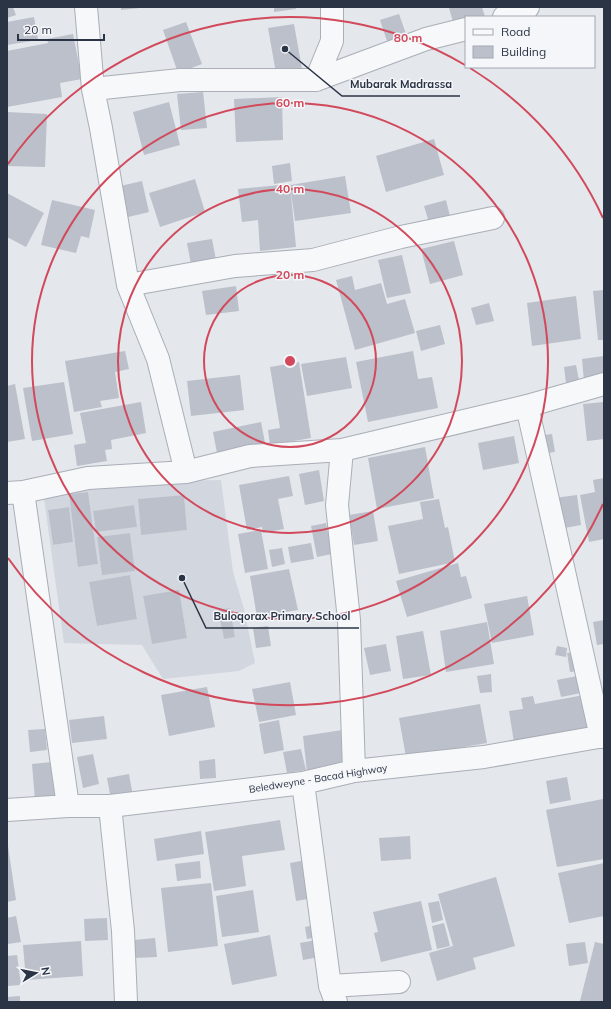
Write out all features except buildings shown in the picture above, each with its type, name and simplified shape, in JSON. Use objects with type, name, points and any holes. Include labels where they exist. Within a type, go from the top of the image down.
[{"type":"street","points":[[86,7],[93,89],[128,284],[158,359],[186,472]]},
{"type":"street","points":[[316,80],[332,41],[332,7]]},
{"type":"street","points":[[507,16],[526,10],[528,7]]},
{"type":"street","points":[[93,89],[180,80],[316,80],[426,39],[465,29]]},
{"type":"street","points":[[128,284],[235,266],[313,260],[401,237],[493,218]]},
{"type":"street","points":[[68,806],[15,492],[88,478],[186,472],[250,456],[342,450],[527,406],[604,384]]},
{"type":"street","points":[[527,406],[603,737]]},
{"type":"street","points":[[342,450],[337,505],[349,620],[354,771]]},
{"type":"street","name":"Beledweyne - Bacad Highway","points":[[7,810],[68,806],[110,806],[303,783],[354,771],[484,757],[603,737]]},
{"type":"street","points":[[303,783],[333,994],[399,982]]},
{"type":"street","points":[[110,806],[123,931],[126,1002]]},
{"type":"shaded area","points":[[221,480],[233,572],[244,609],[255,663],[239,671],[163,679],[142,645],[64,643],[44,499],[49,495],[122,482]],"holes":[[[88,492],[98,564],[79,567],[69,494]],[[184,495],[187,530],[141,534],[138,499]],[[134,505],[137,527],[96,532],[93,511]],[[68,507],[73,542],[53,545],[48,510]],[[130,533],[135,571],[102,574],[97,537]],[[130,575],[137,619],[97,626],[89,582]],[[179,591],[187,637],[152,644],[143,596]],[[230,609],[235,637],[224,639],[218,610]]]},
{"type":"place","name":"Mubarak Madrassa","points":[[285,49]]},
{"type":"place","name":"Buloqorax Primary School","points":[[182,578]]}]
